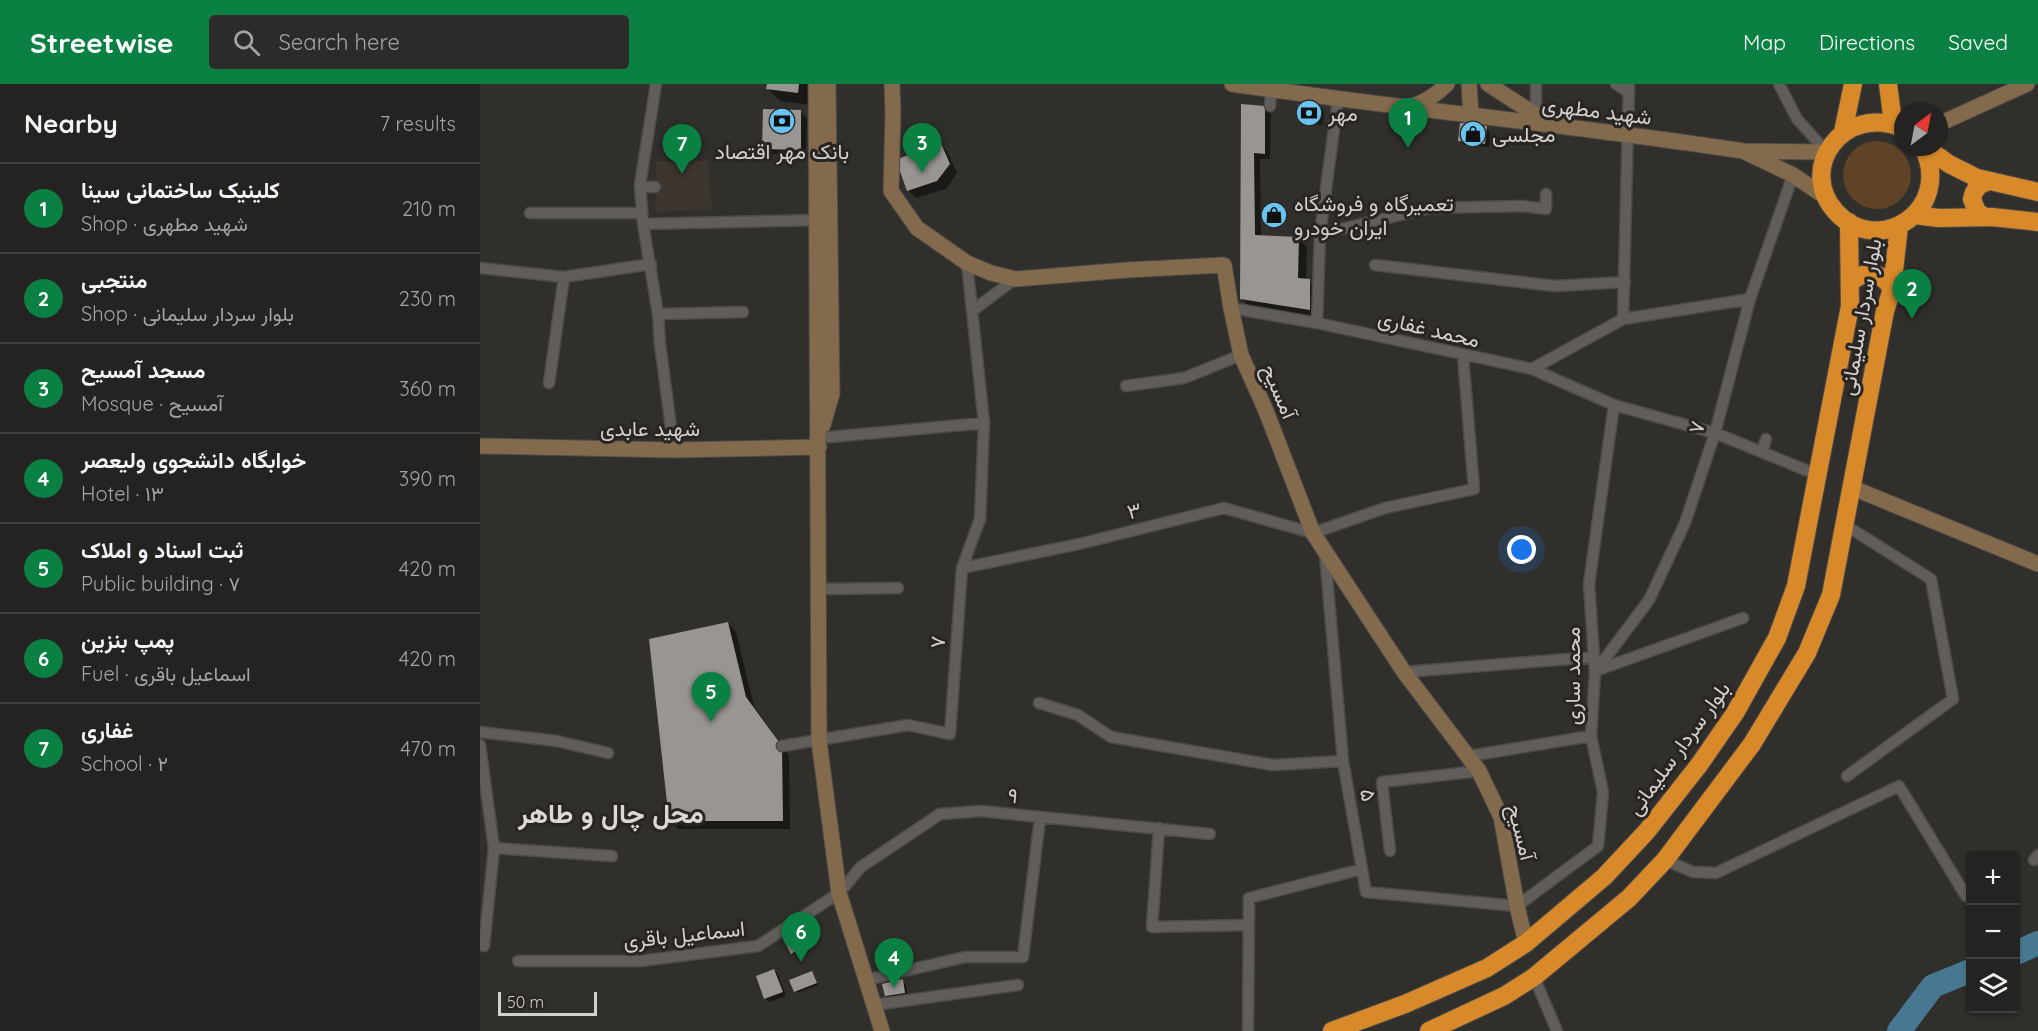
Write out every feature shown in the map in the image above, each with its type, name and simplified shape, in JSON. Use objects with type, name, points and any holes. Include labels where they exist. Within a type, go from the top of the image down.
[{"type":"highway","points":[[1843,132],[1853,84]]},
{"type":"highway","points":[[1888,84],[1894,109]]},
{"type":"highway","points":[[1894,124],[1880,121],[1867,122],[1843,132],[1834,141],[1823,164],[1822,181],[1827,198],[1836,212],[1849,222],[1865,229],[1882,230],[1899,226],[1915,215],[1930,190],[1932,175],[1928,156]]},
{"type":"highway","points":[[1937,156],[1977,178],[2038,192]]},
{"type":"highway","points":[[1985,217],[1977,212],[1972,199],[1980,184],[1991,181]]},
{"type":"highway","points":[[1915,215],[1939,218],[1985,217],[2038,222]]},
{"type":"highway","name":"بلوار سردار سلیمانی","points":[[1332,1031],[1405,1004],[1487,968],[1527,943],[1605,877],[1647,831],[1699,765],[1735,713],[1777,638],[1796,586],[1850,306],[1849,222]]},
{"type":"highway","name":"بلوار سردار سلیمانی","points":[[1429,1031],[1504,996],[1534,977],[1629,898],[1665,860],[1752,744],[1807,653],[1831,595],[1885,311],[1892,289],[1899,226]]},
{"type":"highway","points":[[1850,283],[1860,276],[1872,274],[1884,278],[1892,289]]},
{"type":"main road","points":[[816,84],[819,741],[839,893],[882,1031]]},
{"type":"main road","points":[[819,438],[832,394],[828,84]]},
{"type":"main road","name":"آمسیح","points":[[892,84],[894,113],[891,191],[917,228],[967,263],[1015,279],[1224,265],[1241,355],[1266,411],[1313,533],[1404,672],[1479,771],[1501,818],[1517,906],[1527,943]]},
{"type":"main road","name":"شهید مطهری","points":[[1232,84],[1271,90],[1310,100],[1338,99],[1408,107],[1472,119],[1628,134],[1743,151]]},
{"type":"main road","points":[[1408,107],[1424,102],[1447,84]]},
{"type":"main road","points":[[1469,84],[1472,119]]},
{"type":"main road","points":[[1488,84],[1536,115],[1560,126]]},
{"type":"main road","points":[[1948,120],[2027,84]]},
{"type":"main road","points":[[1743,151],[1827,152]]},
{"type":"main road","points":[[1743,151],[1793,175],[1827,198]]},
{"type":"main road","name":"شهید عابدی","points":[[480,446],[674,450],[819,438]]},
{"type":"main road","points":[[1852,488],[2038,564]]},
{"type":"street","points":[[656,84],[640,187],[674,450]]},
{"type":"street","points":[[1536,84],[1536,115]]},
{"type":"street","points":[[1616,84],[1629,88],[1623,319]]},
{"type":"street","points":[[1779,84],[1797,119],[1827,152]]},
{"type":"street","points":[[1270,106],[1271,90]]},
{"type":"street","points":[[1317,323],[1320,234],[1338,99]]},
{"type":"street","name":"۷","points":[[1595,672],[1649,600],[1685,524],[1715,433],[1750,298],[1793,175]]},
{"type":"street","points":[[640,187],[655,187]]},
{"type":"street","points":[[1320,234],[1430,208],[1522,206],[1546,209],[1546,194]]},
{"type":"street","points":[[530,213],[643,219],[818,220]]},
{"type":"street","name":"۷","points":[[819,741],[908,725],[950,734],[962,568],[980,519],[984,423],[967,263]]},
{"type":"street","points":[[480,268],[564,277],[651,264]]},
{"type":"street","points":[[1375,265],[1555,286],[1625,282]]},
{"type":"street","points":[[549,383],[564,277]]},
{"type":"street","points":[[972,311],[1015,279]]},
{"type":"street","points":[[1532,369],[1623,319],[1750,298]]},
{"type":"street","name":"محمد غفاری","points":[[1231,308],[1317,323],[1532,369],[1614,405],[1715,433],[1818,475]]},
{"type":"street","points":[[658,315],[743,312]]},
{"type":"street","points":[[1126,386],[1184,378],[1241,355]]},
{"type":"street","points":[[1313,533],[1385,508],[1474,489],[1463,356]]},
{"type":"street","name":"محمد ساری","points":[[1517,906],[1598,846],[1603,792],[1591,736],[1595,672],[1589,584],[1614,405]]},
{"type":"street","points":[[819,438],[984,423]]},
{"type":"street","points":[[1762,452],[1766,439]]},
{"type":"street","name":"۳","points":[[962,568],[1080,544],[1224,508],[1313,533]]},
{"type":"street","points":[[1845,525],[1930,579],[1953,699],[1847,776]]},
{"type":"street","name":"۵","points":[[1325,554],[1342,760],[1366,892],[1517,906]]},
{"type":"street","points":[[819,589],[898,588]]},
{"type":"street","points":[[1595,672],[1743,618]]},
{"type":"street","points":[[1404,672],[1594,657]]},
{"type":"street","points":[[1039,703],[1078,715],[1111,737],[1273,765],[1342,760]]},
{"type":"street","points":[[480,732],[557,741],[608,753]]},
{"type":"street","points":[[1469,756],[1591,736]]},
{"type":"street","points":[[782,746],[819,741]]},
{"type":"street","points":[[480,745],[494,848],[484,946]]},
{"type":"street","points":[[1390,851],[1382,782],[1479,771]]},
{"type":"street","points":[[1665,860],[1693,872],[1716,873],[1899,786],[1966,896]]},
{"type":"street","name":"۹","points":[[839,893],[861,867],[940,814],[981,811],[1210,834]]},
{"type":"street","points":[[866,980],[964,957],[1023,957],[1040,818]]},
{"type":"street","points":[[1160,828],[1152,927],[1248,926]]},
{"type":"street","points":[[494,848],[612,856]]},
{"type":"street","points":[[1248,1031],[1249,898],[1362,869]]},
{"type":"street","name":"اسماعیل باقری","points":[[518,961],[640,961],[758,946],[839,893]]},
{"type":"street","points":[[1534,977],[1557,1031]]},
{"type":"street","points":[[874,1005],[1018,984]]},
{"type":"shaded area","points":[[1870,142],[1884,142],[1894,146],[1894,156],[1905,156],[1910,168],[1910,182],[1905,194],[1896,203],[1884,208],[1870,208],[1858,203],[1849,194],[1844,182],[1844,168],[1849,156],[1858,147]]},
{"type":"shaded area","points":[[656,161],[708,161],[712,209],[655,212]]},
{"type":"building","points":[[767,84],[799,84],[798,93],[766,89]]},
{"type":"building","points":[[1241,104],[1265,106],[1265,154],[1254,153],[1255,235],[1299,237],[1298,278],[1310,279],[1310,310],[1240,299]]},
{"type":"building","name":"مهر","points":[[1298,104],[1321,106],[1319,122],[1297,120]]},
{"type":"building","name":"بانک مهر اقتصاد","points":[[763,109],[801,110],[801,150],[762,149]]},
{"type":"building","name":"مجلسی","points":[[1460,123],[1487,126],[1485,144],[1458,141]]},
{"type":"building","points":[[940,141],[950,164],[937,181],[907,191],[896,160]]},
{"type":"building","points":[[728,622],[746,697],[782,746],[783,821],[669,821],[649,639]]},
{"type":"building","points":[[811,925],[818,939],[791,954],[783,939]]},
{"type":"building","points":[[774,969],[783,992],[764,999],[756,976]]},
{"type":"building","points":[[812,971],[817,983],[794,992],[789,980]]},
{"type":"building","points":[[903,979],[905,993],[885,996],[882,984]]},
{"type":"waterway","points":[[2020,951],[2038,943]]},
{"type":"waterway","points":[[1899,1031],[1933,986],[1966,973]]},
{"type":"place","name":"مهر","points":[[1309,113]]},
{"type":"place","name":"بانک مهر اقتصاد","points":[[782,121]]},
{"type":"place","name":"مجلسی","points":[[1473,134]]},
{"type":"place","name":"کلینیک ساختمانی سینا","points":[[1408,148]]},
{"type":"place","name":"مسجد آمسیح","points":[[922,173]]},
{"type":"place","name":"غفاری","points":[[682,174]]},
{"type":"place","name":"تعمیرگاه و فروشگاه ایران خودرو","points":[[1274,215]]},
{"type":"place","name":"منتجبی","points":[[1912,319]]},
{"type":"place","name":"ثبت اسناد و املاک","points":[[711,722]]},
{"type":"place","name":"پمپ بنزین","points":[[801,962]]},
{"type":"place","name":"خوابگاه دانشجوی ولیعصر","points":[[894,988]]},
{"type":"district","name":"محل چال و طاهر","points":[[611,813]]}]
